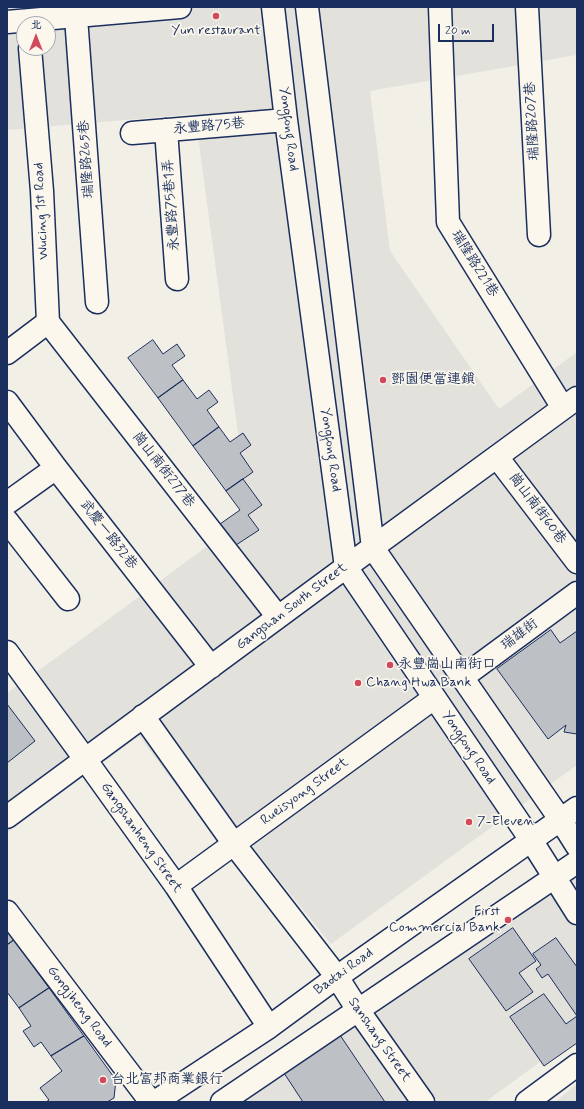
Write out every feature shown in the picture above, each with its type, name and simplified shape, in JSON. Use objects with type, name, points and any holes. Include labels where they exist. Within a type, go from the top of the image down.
[{"type":"street","points":[[56,17],[76,16],[134,9],[180,7]]},
{"type":"street","name":"Yongfong Road","points":[[273,7],[286,120],[346,567],[531,840],[577,913]]},
{"type":"street","points":[[307,7],[373,548],[463,678],[569,814],[577,846]]},
{"type":"street","name":"瑞隆路221巷","points":[[440,7],[448,222],[570,403]]},
{"type":"street","name":"瑞隆路207巷","points":[[527,7],[539,235]]},
{"type":"street","name":"瑞隆路265巷","points":[[76,16],[97,302]]},
{"type":"street","name":"Wucing 1st Road","points":[[31,56],[42,191],[48,322]]},
{"type":"street","name":"永豐路75巷","points":[[132,133],[286,120]]},
{"type":"street","name":"永豐路75巷1弄","points":[[166,130],[177,279]]},
{"type":"street","points":[[7,353],[48,322]]},
{"type":"street","name":"崗山南街277巷","points":[[48,322],[278,618]]},
{"type":"street","name":"武慶一路32巷","points":[[7,402],[56,468],[211,667]]},
{"type":"street","name":"Gangshan South Street","points":[[7,817],[570,403]]},
{"type":"street","name":"崗山南街60巷","points":[[497,457],[577,562]]},
{"type":"street","points":[[7,502],[56,468]]},
{"type":"street","points":[[7,521],[68,599]]},
{"type":"street","name":"瑞雄街","points":[[463,678],[577,593]]},
{"type":"street","name":"Gangshanheng Street","points":[[7,652],[176,886],[269,1027]]},
{"type":"street","name":"Rueisyong Street","points":[[176,886],[434,698]]},
{"type":"street","name":"Sanshang Street","points":[[143,716],[234,844],[337,977],[358,1010],[423,1102]]},
{"type":"street","name":"Baotai Road","points":[[155,1102],[269,1027],[337,977],[569,814]]},
{"type":"street","points":[[222,1102],[577,862]]},
{"type":"street","name":"Gongjheng Road","points":[[7,912],[151,1102]]},
{"type":"street","points":[[527,1102],[577,1065]]},
{"type":"shaded area","points":[[7,7],[577,7],[577,55],[370,91],[390,251],[499,409],[577,352],[577,765],[331,944],[238,830],[222,847],[139,736],[7,833],[7,693],[249,515],[195,114],[7,130]]},
{"type":"shaded area","points":[[577,869],[577,1035],[485,1102],[243,1102]]},
{"type":"shaded area","points":[[577,1084],[577,1102],[555,1102]]},
{"type":"building","points":[[153,340],[163,354],[177,344],[185,356],[172,365],[183,380],[158,398],[128,358]]},
{"type":"building","points":[[183,380],[197,399],[209,390],[218,402],[207,410],[219,427],[193,446],[158,398]]},
{"type":"building","points":[[219,427],[230,442],[243,433],[251,445],[240,453],[253,472],[226,491],[193,446]]},
{"type":"building","points":[[243,479],[262,505],[248,515],[259,530],[236,545],[220,524],[240,510],[226,491]]},
{"type":"building","points":[[551,630],[560,643],[577,631],[577,734],[564,732],[566,725],[548,739],[497,669]]},
{"type":"building","points":[[7,704],[35,741],[7,763]]},
{"type":"building","points":[[513,928],[536,961],[519,973],[533,992],[506,1011],[469,959]]},
{"type":"building","points":[[7,931],[14,940],[7,945]]},
{"type":"building","points":[[556,938],[577,967],[577,1016],[548,974],[542,978],[536,969],[541,965],[533,954]]},
{"type":"building","points":[[14,940],[49,988],[19,1008],[7,992],[7,945]]},
{"type":"building","points":[[49,988],[84,1036],[51,1056],[41,1042],[34,1047],[23,1031],[31,1026],[19,1008]]},
{"type":"building","points":[[544,994],[566,1024],[577,1016],[577,1043],[544,1066],[510,1017]]},
{"type":"building","points":[[340,1035],[385,1102],[303,1102],[284,1073]]},
{"type":"building","points":[[84,1036],[116,1080],[114,1098],[107,1102],[46,1102],[49,1100],[40,1088],[62,1071],[51,1056]]},
{"type":"place","name":"Yun restaurant","points":[[216,16]]},
{"type":"place","name":"鄧園便當連鎖","points":[[383,380]]},
{"type":"place","name":"永豐崗山南街口","points":[[390,665]]},
{"type":"place","name":"Chang Hwa Bank","points":[[358,683]]},
{"type":"place","name":"7-Eleven","points":[[469,822]]},
{"type":"place","name":"First Commercial Bank","points":[[508,920]]},
{"type":"place","name":"台北富邦商業銀行","points":[[103,1080]]}]
